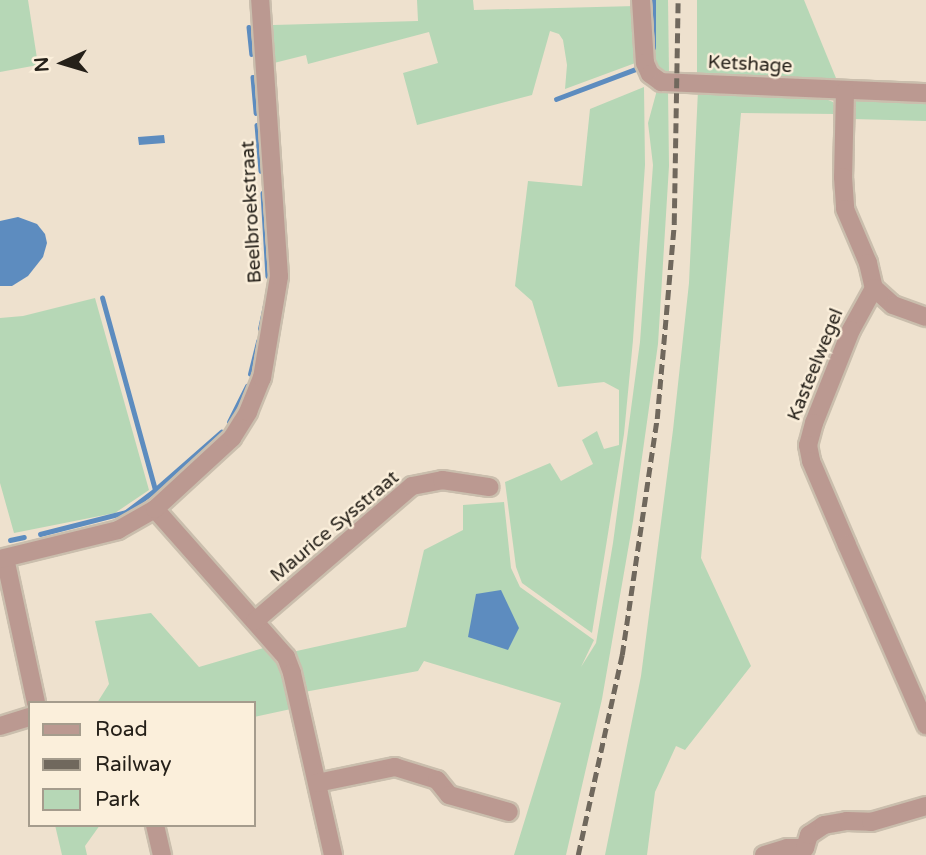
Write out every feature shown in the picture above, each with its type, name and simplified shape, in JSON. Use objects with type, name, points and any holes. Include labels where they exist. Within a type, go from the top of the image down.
[{"type":"street","name":"Beelbroekstraat","points":[[2,558],[118,530],[155,509],[232,438],[248,412],[262,377],[279,276],[260,0]]},
{"type":"street","name":"Ketshage","points":[[641,0],[645,63],[650,74],[661,82],[926,93]]},
{"type":"street","points":[[845,91],[845,209],[868,263],[874,288],[893,305],[926,317]]},
{"type":"street","name":"Kasteelwegel","points":[[874,288],[850,330],[808,445],[811,461],[831,509],[926,725]]},
{"type":"street","name":"Maurice Sysstraat","points":[[255,621],[412,486],[442,480],[489,487]]},
{"type":"street","points":[[155,509],[286,657],[292,673],[333,855]]},
{"type":"street","points":[[2,558],[36,701]]},
{"type":"street","points":[[0,726],[28,718]]},
{"type":"street","points":[[317,783],[395,766],[437,780],[449,795],[509,811]]},
{"type":"street","points":[[764,855],[775,850],[805,852],[809,835],[824,825],[847,821],[871,822],[926,806]]},
{"type":"street","points":[[155,827],[162,855]]},
{"type":"green space","points":[[0,0],[28,0],[38,65],[0,72]]},
{"type":"green space","points":[[417,0],[473,0],[474,10],[636,6],[638,62],[565,89],[567,65],[563,40],[559,34],[550,31],[532,95],[417,125],[403,73],[438,63],[429,32],[308,64],[306,55],[274,63],[273,25],[418,21]]},
{"type":"green space","points":[[647,0],[668,0],[669,73],[664,76],[651,66]]},
{"type":"green space","points":[[697,0],[804,0],[838,83],[697,79]]},
{"type":"green space","points":[[644,87],[645,165],[633,340],[624,434],[592,633],[522,583],[516,567],[505,482],[550,463],[561,481],[593,464],[582,440],[597,431],[604,449],[619,445],[619,390],[604,382],[558,387],[532,301],[515,286],[528,181],[582,186],[590,109]]},
{"type":"green space","points":[[668,89],[669,166],[658,344],[633,521],[602,699],[566,855],[514,855],[561,703],[424,661],[418,671],[288,695],[291,709],[256,717],[256,701],[98,701],[109,684],[95,621],[151,613],[199,667],[267,647],[292,652],[406,627],[424,550],[463,530],[463,505],[504,502],[511,568],[520,587],[594,640],[581,667],[596,643],[613,543],[640,342],[653,165],[648,123],[657,90]]},
{"type":"green space","points":[[698,90],[811,93],[833,102],[836,114],[741,113],[701,558],[751,666],[685,750],[676,746],[655,792],[647,855],[605,855],[641,676],[673,430],[689,283]]},
{"type":"green space","points":[[854,97],[926,99],[926,121],[853,119]]},
{"type":"green space","points":[[95,298],[149,490],[115,513],[14,533],[0,483],[0,318],[23,316]]},
{"type":"green space","points":[[55,827],[99,827],[85,846],[87,855],[62,855]]},
{"type":"water","points":[[164,135],[165,143],[139,145],[138,137]]},
{"type":"water","points":[[18,217],[37,224],[45,234],[47,243],[43,257],[28,276],[12,286],[0,286],[0,221]]},
{"type":"water","points":[[501,590],[519,628],[508,650],[468,637],[476,594]]},
{"type":"waterway","points":[[653,0],[653,48]]},
{"type":"waterway","points":[[249,27],[252,54]]},
{"type":"waterway","points":[[556,99],[636,69]]},
{"type":"waterway","points":[[253,77],[256,113]]},
{"type":"waterway","points":[[257,125],[261,171]]},
{"type":"waterway","points":[[263,193],[268,276]]},
{"type":"waterway","points":[[40,534],[126,512],[155,490],[102,298]]},
{"type":"waterway","points":[[260,329],[265,305]]},
{"type":"waterway","points":[[250,374],[258,341]]},
{"type":"waterway","points":[[229,422],[247,386]]},
{"type":"waterway","points":[[155,490],[221,432]]},
{"type":"waterway","points":[[10,540],[24,537]]},
{"type":"railway","points":[[578,855],[622,655],[657,419],[674,223],[678,0]]}]
